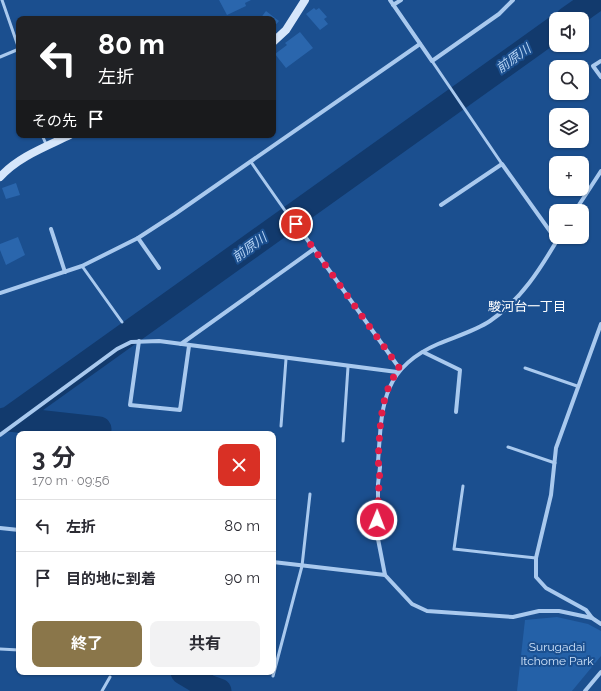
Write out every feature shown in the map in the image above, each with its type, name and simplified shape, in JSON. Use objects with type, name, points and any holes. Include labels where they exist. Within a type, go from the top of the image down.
[{"type":"street","points":[[390,0],[432,61],[499,14],[513,0]]},
{"type":"street","points":[[393,5],[401,0]]},
{"type":"street","points":[[276,39],[286,30],[302,2]]},
{"type":"street","points":[[0,293],[82,266],[138,238],[176,214],[420,44]]},
{"type":"street","points":[[601,61],[593,66],[601,77]]},
{"type":"street","points":[[0,177],[9,167],[19,160],[63,138]]},
{"type":"street","points":[[441,205],[502,164],[549,227]]},
{"type":"street","points":[[580,204],[601,171]]},
{"type":"street","points":[[296,224],[398,371]]},
{"type":"street","points":[[50,229],[65,272]]},
{"type":"street","points":[[138,238],[159,268]]},
{"type":"street","points":[[555,244],[519,297],[490,321],[422,352],[398,371],[382,412],[378,462],[380,467],[378,484],[378,539],[385,575],[412,604],[427,611],[513,617],[539,611],[559,611],[592,618]]},
{"type":"street","points":[[181,344],[314,249]]},
{"type":"street","points":[[601,324],[577,386],[556,448],[551,495],[536,558],[536,577],[546,588],[568,598],[586,610],[592,618],[601,624]]},
{"type":"street","points":[[0,435],[116,349],[139,341],[159,341],[348,367],[398,371]]},
{"type":"street","points":[[139,341],[130,405],[180,410],[189,346]]},
{"type":"street","points":[[422,352],[460,370],[456,412]]},
{"type":"street","points":[[0,528],[16,530]]},
{"type":"street","points":[[276,562],[385,575]]},
{"type":"street","points":[[585,691],[601,672]]},
{"type":"lane","points":[[2,0],[16,40]]},
{"type":"lane","points":[[0,57],[16,50]]},
{"type":"lane","points":[[432,61],[454,96],[502,164]]},
{"type":"lane","points":[[43,138],[46,146]]},
{"type":"lane","points":[[251,162],[286,212]]},
{"type":"lane","points":[[82,266],[122,322]]},
{"type":"lane","points":[[281,426],[286,359]]},
{"type":"lane","points":[[344,441],[348,367]]},
{"type":"lane","points":[[525,368],[577,386]]},
{"type":"lane","points":[[508,447],[554,463]]},
{"type":"lane","points":[[463,486],[454,549],[536,558]]},
{"type":"lane","points":[[276,665],[302,566],[310,494]]},
{"type":"lane","points":[[0,649],[16,650]]},
{"type":"lane","points":[[102,691],[110,677]]},
{"type":"green space","name":"Surugadai Itchome Park","points":[[557,617],[588,624],[601,631],[601,656],[572,691],[517,691],[525,620]]},
{"type":"building","points":[[219,0],[251,0],[245,3],[246,6],[227,15]]},
{"type":"building","points":[[314,8],[316,10],[319,8],[327,17],[324,19],[328,24],[320,30],[306,14]]},
{"type":"building","points":[[266,11],[272,16],[262,16]]},
{"type":"building","points":[[300,32],[313,48],[286,68],[276,55],[276,53],[287,45],[285,43]]},
{"type":"building","points":[[16,183],[20,195],[6,199],[2,188]]},
{"type":"building","points":[[18,237],[25,255],[6,265],[0,250],[0,244]]},
{"type":"waterway","name":"前原川","points":[[578,12],[595,0]]},
{"type":"waterway","name":"前原川","points":[[0,421],[9,419],[549,33]]},
{"type":"waterway","points":[[9,419],[99,429],[99,431]]},
{"type":"waterway","points":[[188,675],[208,687],[219,691]]},
{"type":"district","name":"駿河台一丁目","points":[[527,306]]},
{"type":"route","points":[[296,224],[400,369],[392,380],[382,412],[378,462],[380,467],[377,520]]}]
